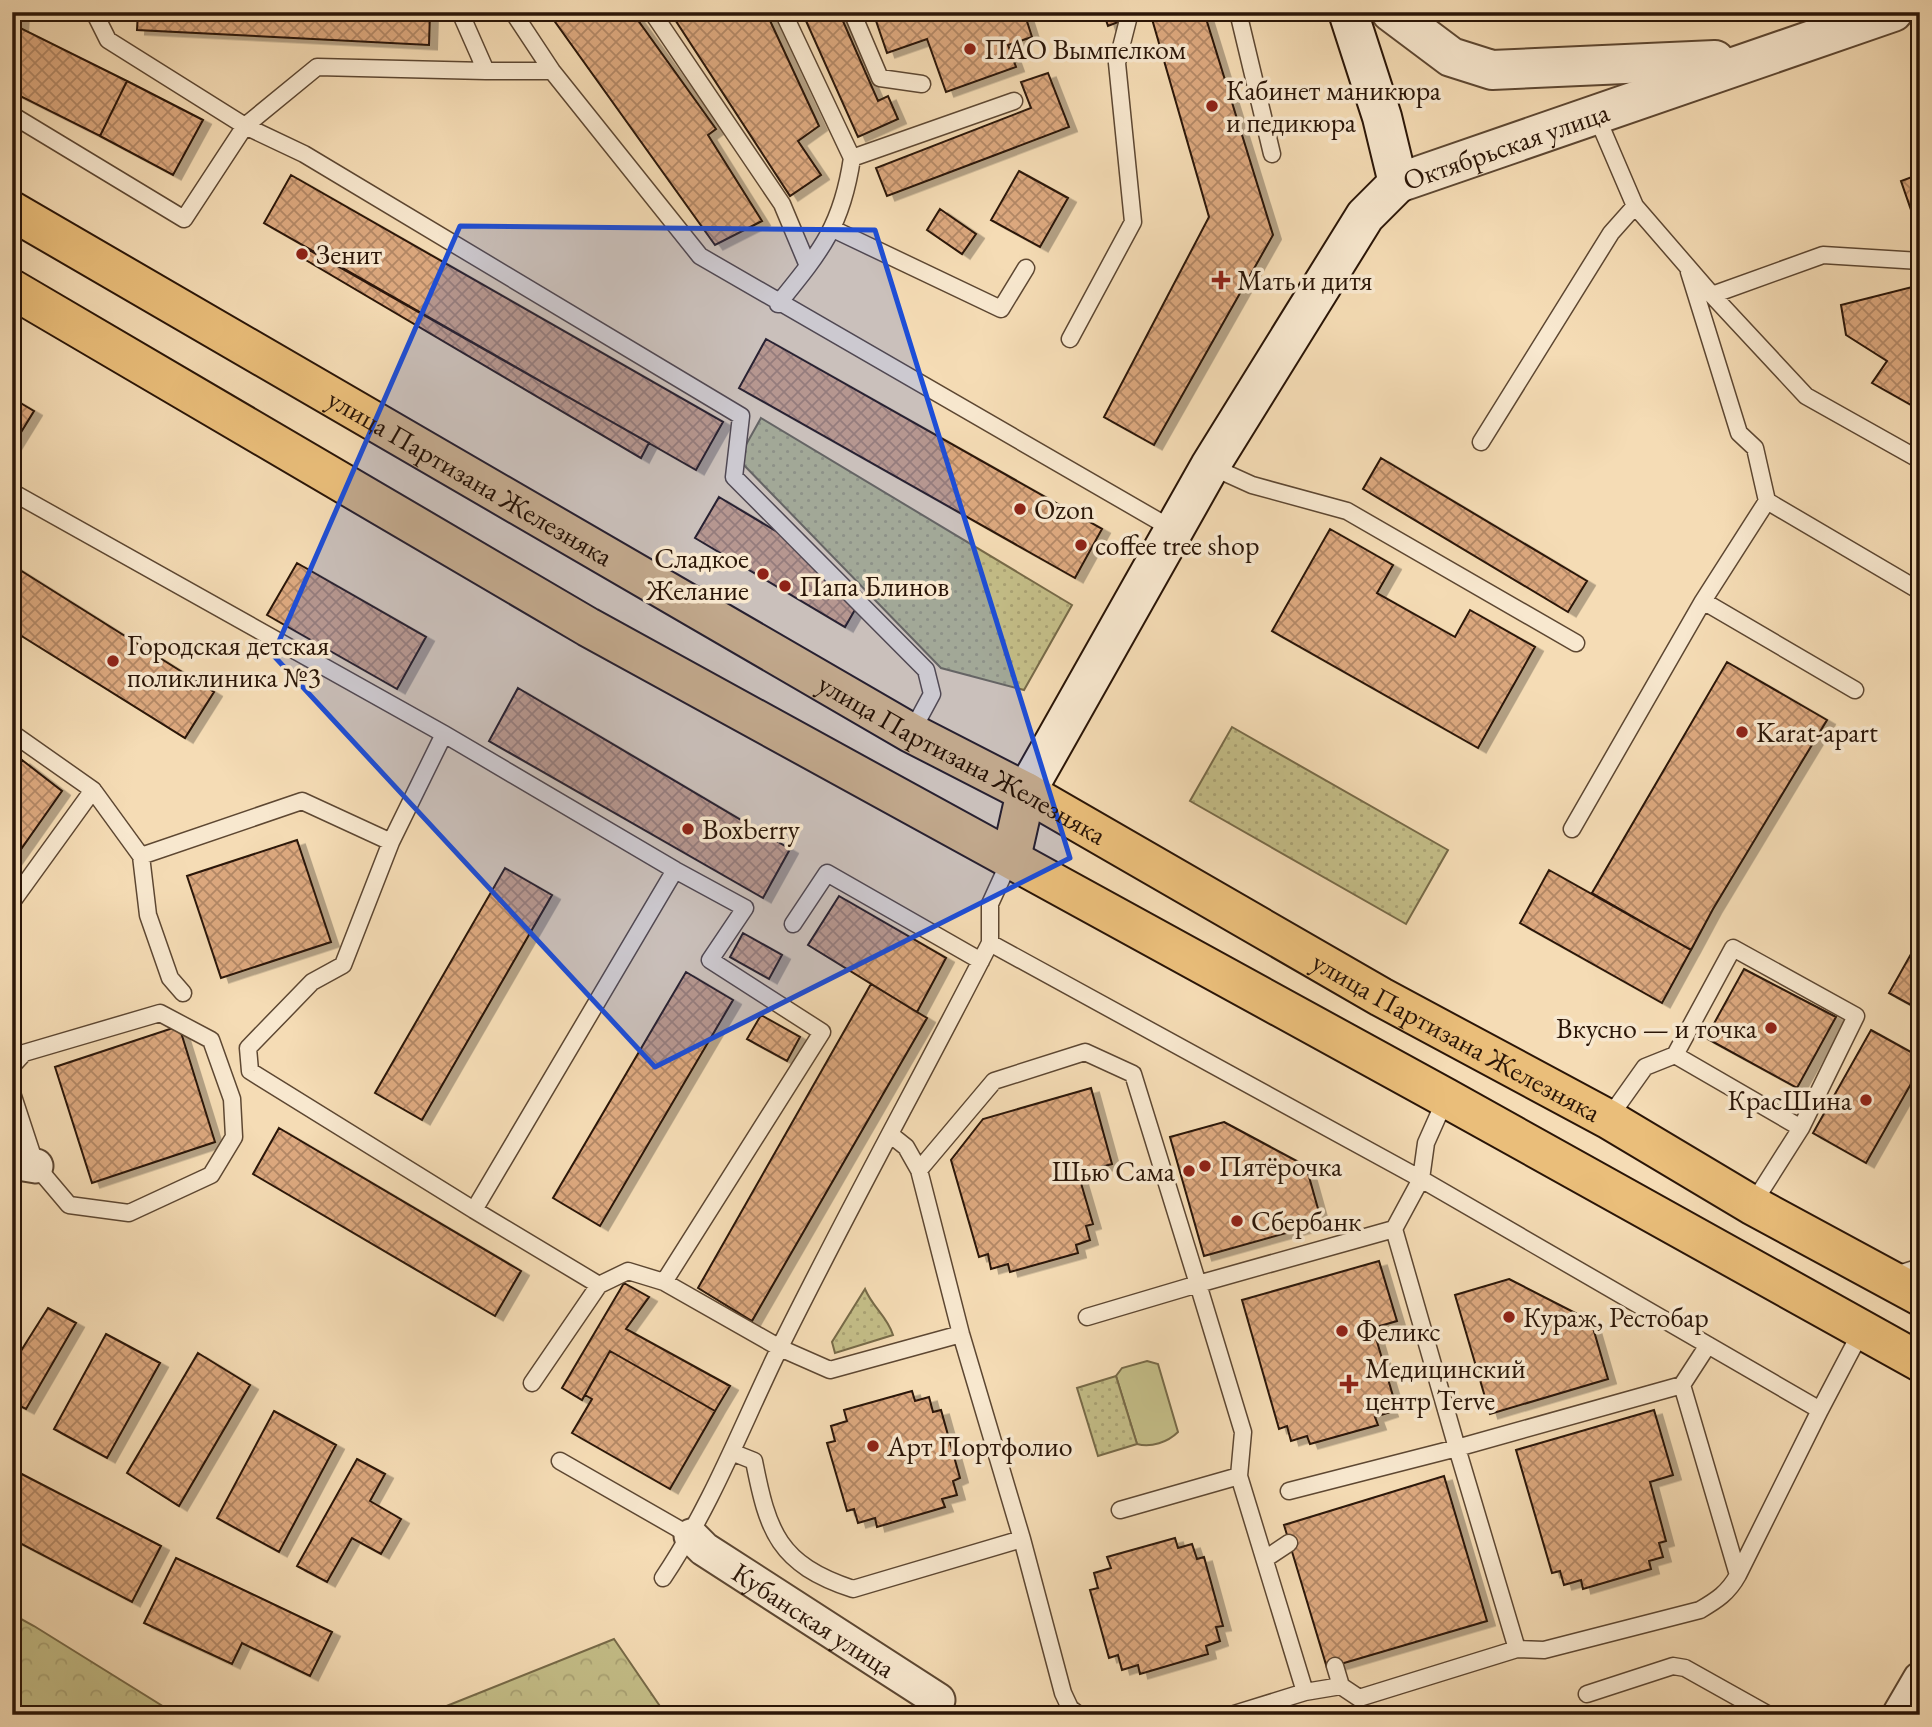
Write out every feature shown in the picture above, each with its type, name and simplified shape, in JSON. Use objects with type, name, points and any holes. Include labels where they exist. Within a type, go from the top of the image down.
[{"type":"main road","name":"улица Партизана Железняка","points":[[12,211],[911,733],[1027,792],[1381,997],[1608,1119],[1752,1205],[1909,1280]]},
{"type":"main road","points":[[12,289],[588,627],[1012,858],[1920,1362]]},
{"type":"main road","points":[[1012,858],[1027,792]]},
{"type":"street","points":[[1348,12],[1382,117],[1398,183]]},
{"type":"street","points":[[1391,12],[1451,57],[1492,70],[1752,58]]},
{"type":"street","name":"Октябрьская улица","points":[[1027,792],[1176,531],[1210,466],[1365,216],[1398,183],[1597,115],[1752,58],[1893,12]]},
{"type":"street","name":"Кубанская улица","points":[[691,1536],[704,1549],[938,1700]]},
{"type":"street","points":[[1899,1715],[1920,1679]]},
{"type":"lane","points":[[94,12],[108,40],[244,126],[304,154],[741,416],[734,477],[926,670],[932,694],[911,733]]},
{"type":"lane","points":[[460,12],[486,71]]},
{"type":"lane","points":[[513,12],[552,71],[700,256],[778,304],[1176,531]]},
{"type":"lane","points":[[652,12],[782,204],[808,266]]},
{"type":"lane","points":[[778,304],[834,229],[847,195],[852,158],[783,12]]},
{"type":"lane","points":[[852,12],[880,78],[922,84]]},
{"type":"lane","points":[[1070,339],[1133,222],[1117,63],[1130,12]]},
{"type":"lane","points":[[1238,12],[1272,154]]},
{"type":"lane","points":[[12,115],[184,219],[244,126],[317,67],[552,71]]},
{"type":"lane","points":[[852,158],[1014,101]]},
{"type":"lane","points":[[1597,115],[1635,206],[1712,295],[1806,396],[1920,460]]},
{"type":"lane","points":[[1480,442],[1611,233],[1635,206]]},
{"type":"lane","points":[[834,229],[1001,309],[1026,268]]},
{"type":"lane","points":[[1712,295],[1823,255],[1920,261]]},
{"type":"lane","points":[[1572,829],[1703,601],[1767,501],[1755,448],[1739,433],[1687,266]]},
{"type":"lane","points":[[1210,466],[1252,485],[1347,511],[1576,643]]},
{"type":"lane","points":[[12,492],[444,734],[675,870],[745,908],[710,960],[822,1032],[664,1282]]},
{"type":"lane","points":[[1767,501],[1920,591]]},
{"type":"lane","points":[[1703,601],[1855,690]]},
{"type":"lane","points":[[12,733],[93,790],[141,856],[148,915],[170,978],[183,993]]},
{"type":"lane","points":[[444,734],[391,842],[343,965],[312,982],[248,1048],[250,1071],[599,1285]]},
{"type":"lane","points":[[12,902],[93,790]]},
{"type":"lane","points":[[141,856],[302,801],[391,842]]},
{"type":"lane","points":[[663,1578],[691,1536],[734,1453],[780,1348],[990,943],[990,904],[1012,858]]},
{"type":"lane","points":[[474,1210],[675,870]]},
{"type":"lane","points":[[793,924],[827,873],[981,961]]},
{"type":"lane","points":[[990,943],[1421,1179],[1820,1410]]},
{"type":"lane","points":[[1608,1119],[1645,1067],[1675,1055],[1732,948],[1856,1016],[1801,1128],[1752,1205]]},
{"type":"lane","points":[[12,1066],[24,1053],[160,1013],[211,1040],[232,1099],[234,1137],[211,1175],[129,1213],[69,1205],[24,1164],[12,1093]]},
{"type":"lane","points":[[919,1170],[994,1082],[1085,1052],[1133,1074],[1243,1432],[1239,1476],[1305,1692]]},
{"type":"lane","points":[[1675,1055],[1801,1128]]},
{"type":"lane","points":[[1446,1098],[1426,1143],[1421,1179],[1394,1229],[1517,1649]]},
{"type":"lane","points":[[891,1135],[906,1147],[919,1170],[961,1334],[1022,1539],[1063,1693],[1070,1708],[1079,1715]]},
{"type":"lane","points":[[1087,1317],[1394,1229]]},
{"type":"lane","points":[[532,1383],[599,1285],[628,1271],[664,1282],[780,1348],[830,1370],[961,1334]]},
{"type":"lane","points":[[1359,1698],[1517,1649],[1544,1650],[1700,1610],[1723,1598],[1738,1575],[1863,1330]]},
{"type":"lane","points":[[1289,1491],[1457,1448],[1682,1385],[1708,1346]]},
{"type":"lane","points":[[1682,1385],[1738,1575]]},
{"type":"lane","points":[[734,1453],[754,1461],[764,1511],[782,1546],[797,1560],[853,1589],[1022,1539]]},
{"type":"lane","points":[[561,1461],[691,1536]]},
{"type":"lane","points":[[1120,1510],[1239,1476]]},
{"type":"lane","points":[[1265,1559],[1289,1544]]},
{"type":"lane","points":[[1335,1666],[1341,1686],[1359,1698],[1362,1715]]},
{"type":"lane","points":[[1587,1694],[1672,1666],[1685,1668],[1769,1715]]},
{"type":"lane","points":[[1231,1715],[1305,1692],[1341,1686]]},
{"type":"highlighted area","points":[[460,226],[875,230],[1070,858],[655,1067],[273,655]]},
{"type":"green space","points":[[761,418],[1072,605],[1024,690],[941,668],[738,459]]},
{"type":"green space","points":[[1232,727],[1448,850],[1406,924],[1190,801]]},
{"type":"green space","points":[[865,1289],[893,1335],[835,1353],[832,1342]]},
{"type":"green space","points":[[1147,1361],[1158,1364],[1178,1432],[1153,1445],[1137,1444],[1116,1376],[1122,1368]]},
{"type":"green space","points":[[1116,1376],[1137,1444],[1098,1456],[1077,1388]]},
{"type":"green space","points":[[12,1614],[34,1626],[177,1715],[12,1715]]},
{"type":"green space","points":[[614,1639],[666,1715],[424,1715]]},
{"type":"building","points":[[12,12],[21,12],[20,28],[127,81],[100,136],[12,92]]},
{"type":"building","points":[[138,12],[430,12],[429,45],[137,30]]},
{"type":"building","points":[[548,12],[632,12],[716,129],[708,135],[762,221],[715,245]]},
{"type":"building","points":[[670,12],[766,12],[819,126],[798,141],[821,175],[790,196]]},
{"type":"building","points":[[802,12],[839,12],[878,101],[888,96],[898,119],[858,137]]},
{"type":"building","name":"ПАО Вымпелком","points":[[873,12],[1024,12],[1032,37],[1008,45],[1016,67],[946,92],[927,39],[887,53]]},
{"type":"building","points":[[1150,12],[1204,12],[1273,235],[1154,445],[1104,417],[1209,217]]},
{"type":"building","points":[[1118,13],[1121,21],[1108,26],[1105,17]]},
{"type":"building","points":[[1048,73],[1069,127],[887,196],[876,168],[1031,108],[1021,82]]},
{"type":"building","points":[[127,81],[203,120],[173,175],[100,136]]},
{"type":"building","points":[[1019,171],[1068,198],[1040,247],[991,220]]},
{"type":"building","points":[[1920,174],[1920,236],[1901,181]]},
{"type":"building","points":[[291,175],[723,422],[696,470],[264,223]]},
{"type":"building","points":[[940,209],[976,234],[962,254],[927,230]]},
{"type":"building","points":[[309,250],[649,443],[641,458],[304,259]]},
{"type":"building","points":[[1920,285],[1920,410],[1872,383],[1887,361],[1846,335],[1841,305]]},
{"type":"building","points":[[766,339],[1102,529],[1075,578],[739,388]]},
{"type":"building","points":[[12,398],[34,411],[12,447]]},
{"type":"building","points":[[1381,458],[1587,581],[1568,612],[1363,489]]},
{"type":"building","points":[[719,497],[779,533],[856,608],[845,627],[695,538]]},
{"type":"building","points":[[1330,529],[1393,565],[1377,593],[1455,637],[1470,610],[1535,647],[1478,748],[1272,631]]},
{"type":"building","points":[[297,563],[426,637],[397,689],[267,615]]},
{"type":"building","name":"Городская детская поликлиника №3","points":[[12,565],[214,692],[185,738],[12,630]]},
{"type":"building","points":[[1727,662],[1827,720],[1691,950],[1592,893]]},
{"type":"building","points":[[518,688],[790,849],[763,898],[489,741]]},
{"type":"building","points":[[22,760],[62,791],[12,862],[12,773]]},
{"type":"building","points":[[297,840],[331,942],[221,978],[187,876]]},
{"type":"building","points":[[505,868],[552,895],[422,1120],[375,1093]]},
{"type":"building","points":[[1549,870],[1691,950],[1662,1003],[1520,923]]},
{"type":"building","points":[[839,896],[946,958],[917,1012],[808,945]]},
{"type":"building","points":[[743,933],[782,955],[769,979],[730,957]]},
{"type":"building","points":[[1920,938],[1920,1010],[1889,993]]},
{"type":"building","name":"Вкусно — и точка","points":[[1744,969],[1836,1017],[1797,1088],[1706,1038]]},
{"type":"building","points":[[686,972],[733,1000],[600,1226],[553,1198]]},
{"type":"building","points":[[871,984],[927,1018],[752,1321],[698,1288]]},
{"type":"building","points":[[761,1015],[800,1037],[787,1061],[747,1039]]},
{"type":"building","points":[[179,1026],[215,1142],[92,1183],[55,1067]]},
{"type":"building","name":"КрасШина","points":[[1871,1030],[1920,1057],[1920,1068],[1866,1163],[1813,1133]]},
{"type":"building","points":[[1091,1088],[1112,1164],[1078,1173],[1093,1224],[1086,1226],[1090,1240],[1076,1245],[1078,1253],[1010,1272],[1008,1264],[991,1269],[988,1254],[979,1257],[951,1160],[983,1119]]},
{"type":"building","points":[[1224,1122],[1306,1166],[1322,1223],[1204,1256],[1170,1137]]},
{"type":"building","points":[[279,1128],[521,1271],[495,1316],[253,1174]]},
{"type":"building","points":[[1379,1261],[1397,1321],[1373,1328],[1393,1396],[1385,1398],[1390,1412],[1375,1417],[1378,1425],[1310,1444],[1307,1436],[1291,1441],[1287,1426],[1279,1429],[1242,1300]]},
{"type":"building","points":[[1509,1279],[1591,1321],[1608,1379],[1490,1414],[1455,1295]]},
{"type":"building","points":[[624,1283],[649,1297],[626,1329],[730,1386],[715,1411],[610,1351],[582,1400],[562,1388]]},
{"type":"building","points":[[48,1308],[76,1323],[26,1409],[12,1402],[12,1365]]},
{"type":"building","points":[[106,1334],[160,1363],[107,1458],[54,1429]]},
{"type":"building","points":[[610,1351],[715,1411],[670,1489],[572,1433],[592,1399],[585,1395]]},
{"type":"building","points":[[198,1353],[250,1385],[179,1506],[127,1473]]},
{"type":"building","points":[[912,1391],[915,1401],[929,1397],[933,1412],[941,1410],[960,1478],[953,1481],[957,1495],[942,1499],[945,1507],[877,1527],[875,1518],[858,1523],[854,1509],[847,1511],[827,1443],[835,1441],[831,1426],[847,1421],[844,1410]]},
{"type":"building","points":[[1654,1410],[1673,1475],[1650,1482],[1666,1541],[1659,1543],[1663,1557],[1649,1561],[1651,1569],[1583,1589],[1581,1580],[1564,1585],[1560,1571],[1552,1573],[1516,1450]]},
{"type":"building","points":[[274,1411],[336,1445],[279,1552],[217,1518]]},
{"type":"building","points":[[357,1459],[385,1474],[370,1501],[401,1519],[381,1554],[352,1538],[327,1582],[297,1566]]},
{"type":"building","points":[[12,1469],[161,1546],[132,1602],[12,1539]]},
{"type":"building","points":[[1444,1476],[1487,1621],[1327,1668],[1284,1525]]},
{"type":"building","points":[[1175,1538],[1178,1548],[1192,1544],[1197,1559],[1204,1557],[1223,1626],[1216,1627],[1220,1641],[1206,1646],[1208,1654],[1140,1674],[1138,1665],[1122,1670],[1118,1655],[1109,1658],[1090,1590],[1098,1588],[1094,1573],[1111,1568],[1107,1557]]},
{"type":"building","points":[[176,1558],[332,1632],[310,1676],[242,1643],[232,1664],[144,1623]]},
{"type":"building","points":[[1410,1707],[1423,1715],[1406,1715]]},
{"type":"place","name":"ПАО Вымпелком","points":[[970,49]]},
{"type":"place","name":"Кабинет маникюра и педикюра","points":[[1212,106]]},
{"type":"place","name":"Зенит","points":[[302,254]]},
{"type":"place","name":"Мать и дитя","points":[[1221,280]]},
{"type":"place","name":"Ozon","points":[[1020,509]]},
{"type":"place","name":"coffee tree shop","points":[[1081,545]]},
{"type":"place","name":"Сладкое Желание","points":[[763,574]]},
{"type":"place","name":"Папа Блинов","points":[[785,586]]},
{"type":"place","name":"Городская детская поликлиника №3","points":[[113,661]]},
{"type":"place","name":"Karat-apart","points":[[1742,732]]},
{"type":"place","name":"Boxberry","points":[[688,829]]},
{"type":"place","name":"Вкусно — и точка","points":[[1771,1028]]},
{"type":"place","name":"КрасШина","points":[[1866,1100]]},
{"type":"place","name":"Пятёрочка","points":[[1205,1166]]},
{"type":"place","name":"Шью Сама","points":[[1189,1171]]},
{"type":"place","name":"Сбербанк","points":[[1237,1221]]},
{"type":"place","name":"Кураж, Рестобар","points":[[1509,1317]]},
{"type":"place","name":"Феликс","points":[[1342,1331]]},
{"type":"place","name":"Медицинский центр Terve","points":[[1349,1384]]},
{"type":"place","name":"Арт Портфолио","points":[[873,1446]]}]
